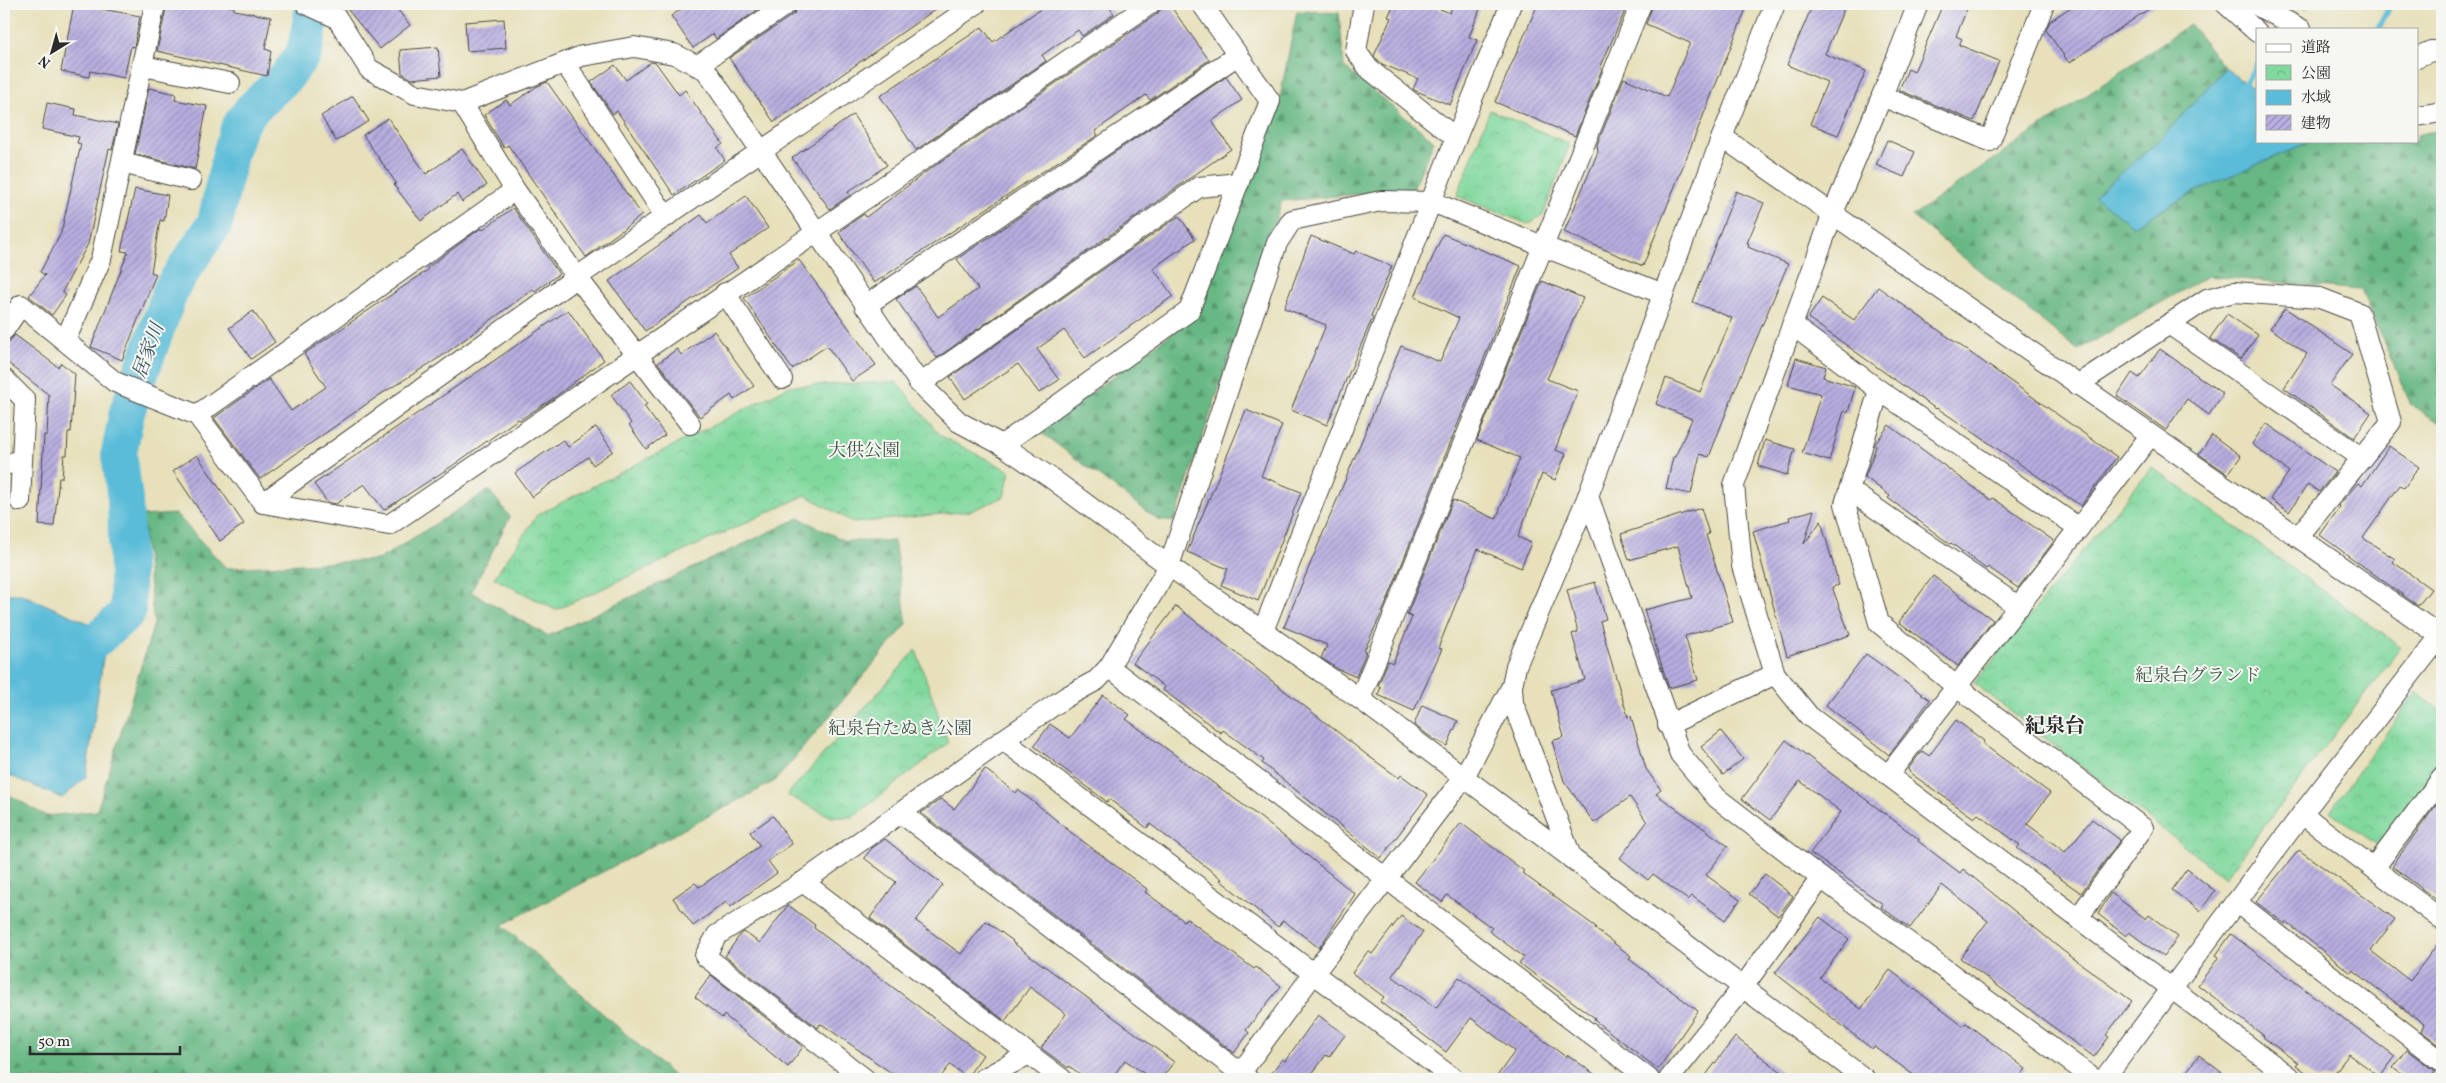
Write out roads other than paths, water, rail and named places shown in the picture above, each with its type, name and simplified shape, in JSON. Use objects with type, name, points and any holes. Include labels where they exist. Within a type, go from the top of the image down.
[{"type":"street","points":[[65,341],[101,259],[155,4]]},
{"type":"street","points":[[306,4],[337,18],[369,70],[415,94],[462,103],[582,56],[634,47],[674,54],[706,70],[815,233],[920,384],[959,422],[1002,445],[1051,478],[1169,566],[1360,699],[1865,1079]]},
{"type":"street","points":[[697,66],[787,4]]},
{"type":"street","points":[[263,502],[577,277],[976,4]]},
{"type":"street","points":[[4,330],[21,305],[115,382],[197,415],[263,502],[388,525],[1150,4]]},
{"type":"street","points":[[1002,445],[1189,310],[1270,101],[1202,4]]},
{"type":"street","points":[[1364,4],[1356,51],[1369,69],[1456,138]]},
{"type":"street","points":[[1263,631],[1456,138],[1511,4]]},
{"type":"street","points":[[1360,699],[1641,4]]},
{"type":"street","points":[[1572,859],[1513,703],[1512,686],[1516,666],[1588,496],[1722,138],[1776,4]]},
{"type":"street","points":[[1918,4],[1833,213],[1734,485],[1742,566],[1775,674],[1809,716],[1889,774],[2292,1079]]},
{"type":"street","points":[[1882,96],[1990,141],[2044,4]]},
{"type":"street","points":[[2226,4],[2256,31]]},
{"type":"street","points":[[2254,4],[2299,28]]},
{"type":"street","points":[[2418,57],[2431,51],[2442,52]]},
{"type":"street","points":[[865,306],[1238,55]]},
{"type":"street","points":[[565,63],[666,217]]},
{"type":"street","points":[[143,66],[230,83]]},
{"type":"street","points":[[462,103],[514,190],[577,277],[690,424]]},
{"type":"street","points":[[2418,116],[2442,112]]},
{"type":"street","points":[[1722,138],[1833,213],[2150,436],[2442,636],[2302,814],[2104,1079]]},
{"type":"street","points":[[122,163],[191,180]]},
{"type":"street","points":[[920,384],[1199,187],[1239,182]]},
{"type":"street","points":[[197,415],[514,190]]},
{"type":"street","points":[[865,1079],[705,956],[718,935],[803,882],[1003,740],[1066,697],[1097,680],[1109,667],[1169,566],[1277,244],[1292,220],[1381,201],[1432,202],[1663,294]]},
{"type":"street","points":[[2077,385],[2207,299],[2234,292],[2320,298],[2358,313],[2391,422],[2298,537]]},
{"type":"street","points":[[725,293],[782,378]]},
{"type":"street","points":[[2169,324],[2362,458]]},
{"type":"street","points":[[1792,325],[1879,390],[2079,528]]},
{"type":"street","points":[[4,379],[25,400],[13,462],[20,501]]},
{"type":"street","points":[[1879,390],[1845,504],[1879,623],[1957,687],[2143,828],[2078,918]]},
{"type":"street","points":[[1889,774],[2150,436]]},
{"type":"street","points":[[1849,490],[2019,607]]},
{"type":"street","points":[[1588,496],[1668,725],[1680,754],[1717,798],[1821,878],[2094,1079]]},
{"type":"street","points":[[1109,667],[1649,1079]]},
{"type":"street","points":[[1668,725],[1775,674]]},
{"type":"street","points":[[900,813],[1242,1077],[1314,973],[1464,777],[1512,686]]},
{"type":"street","points":[[1003,740],[1454,1079]]},
{"type":"street","points":[[2374,868],[2442,778]]},
{"type":"street","points":[[2302,814],[2442,920]]},
{"type":"street","points":[[1669,1079],[1743,987],[1821,878]]},
{"type":"street","points":[[803,882],[1062,1079]]},
{"type":"street","points":[[2236,902],[2442,1062]]},
{"type":"street","points":[[983,1079],[1028,1054]]},
{"type":"water","points":[[2225,68],[2256,91],[2256,142],[2309,142],[2196,191],[2133,226],[2094,196],[2158,142]]},
{"type":"water","points":[[4,594],[21,594],[107,631],[86,777],[62,798],[4,773]]},
{"type":"waterway","name":"居家川","points":[[70,663],[128,612],[125,499],[119,453],[127,412],[172,287],[215,223],[230,154],[239,126],[251,110],[286,77],[304,53],[314,4]]},
{"type":"waterway","points":[[2379,28],[2391,4]]},
{"type":"waterway","points":[[2245,83],[2256,66]]},
{"type":"district","name":"紀泉台","points":[[2055,727]]},
{"type":"park label","name":"大供公園","points":[[864,451]]},
{"type":"park label","name":"紀泉台グランド","points":[[2198,676]]},
{"type":"park label","name":"紀泉台たぬき公園","points":[[900,729]]}]
